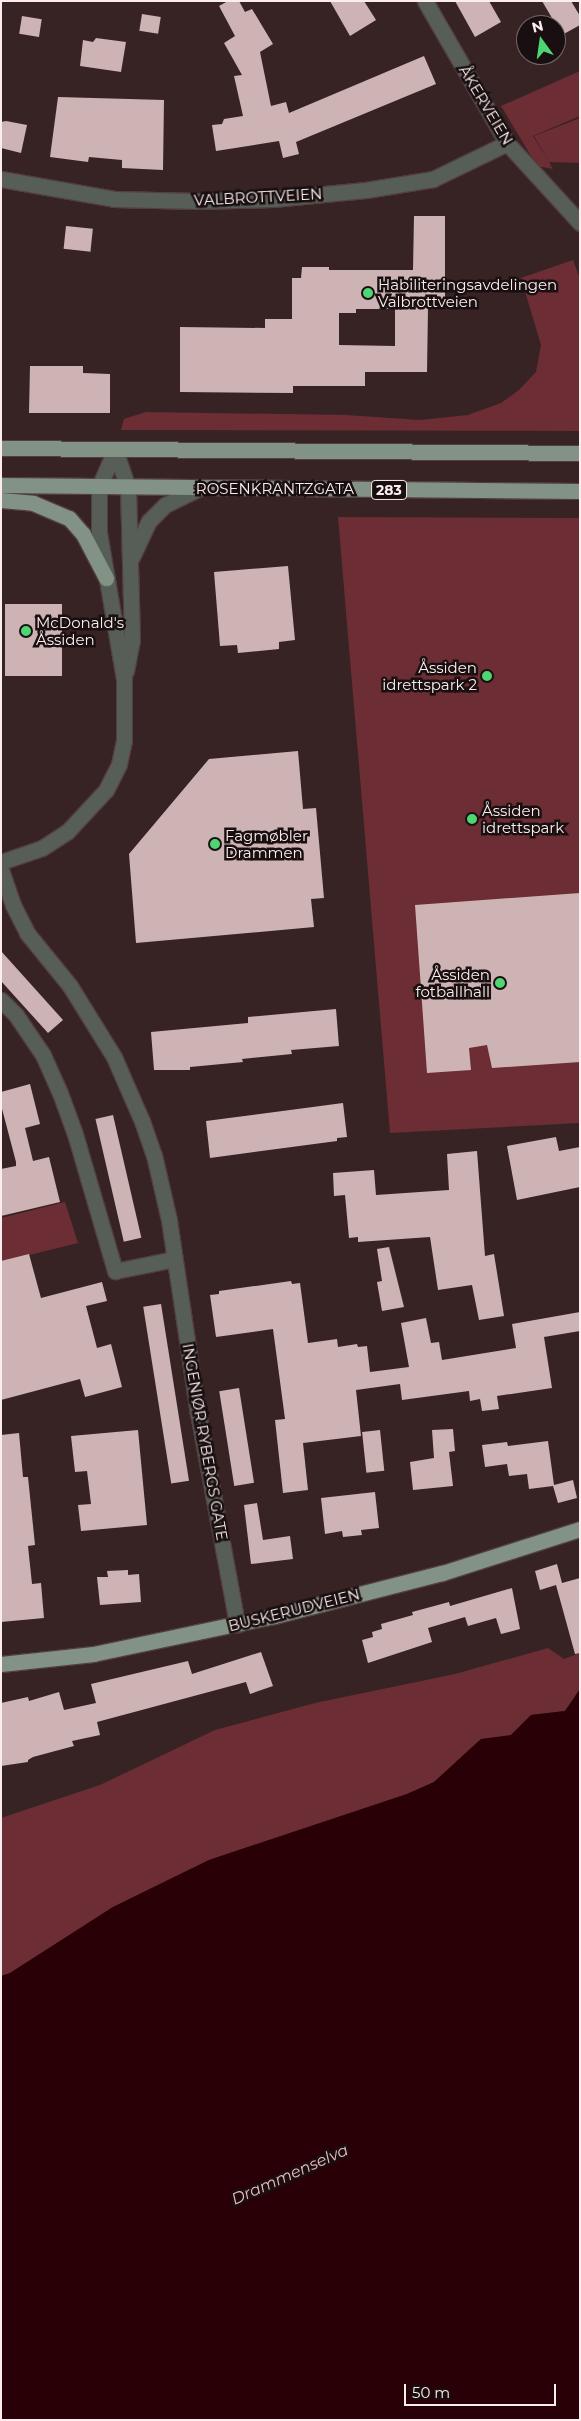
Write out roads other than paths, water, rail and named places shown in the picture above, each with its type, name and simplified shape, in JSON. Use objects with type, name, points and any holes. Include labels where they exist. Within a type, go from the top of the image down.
[{"type":"main road","points":[[1,448],[580,452]]},
{"type":"main road","name":"ROSENKRANTZGATA","points":[[1,485],[198,489],[580,490]]},
{"type":"main road","points":[[1,500],[33,503],[69,518],[83,534],[106,578]]},
{"type":"main road","name":"BUSKERUDVEIEN","points":[[1,1664],[93,1654],[237,1624],[442,1573],[580,1529]]},
{"type":"street","name":"ÅKERVEIEN","points":[[425,1],[507,142],[580,223]]},
{"type":"street","name":"VALBROTTVEIEN","points":[[1,179],[114,199],[198,201],[273,199],[366,190],[433,179],[507,142]]},
{"type":"street","points":[[1,862],[42,848],[67,832],[106,790],[118,764],[124,741],[124,680],[99,532],[99,486],[115,450]]},
{"type":"street","points":[[115,450],[128,487],[132,640],[124,680]]},
{"type":"street","points":[[130,563],[149,521],[165,505],[198,489]]},
{"type":"street","name":"INGENIØR RYBERGS GATE","points":[[1,870],[13,905],[27,933],[70,986],[114,1057],[128,1087],[154,1155],[169,1220],[198,1413],[237,1624]]},
{"type":"street","points":[[1,1000],[16,1016],[44,1054],[76,1134],[115,1271],[174,1259]]},
{"type":"water","name":"Drammenselva","points":[[580,1689],[580,2420],[1,2420],[1,1976],[10,1973],[113,1907],[209,1860],[407,1794],[434,1782],[481,1739],[511,1735],[531,1715],[565,1711]]},
{"type":"place","name":"Habiliteringsavdelingen Valbrottveien","points":[[368,293]]},
{"type":"place","name":"McDonald's Åssiden","points":[[26,631]]},
{"type":"place","name":"Åssiden idrettspark 2","points":[[487,676]]},
{"type":"place","name":"Åssiden idrettspark","points":[[472,819]]},
{"type":"place","name":"Fagmøbler Drammen","points":[[215,844]]},
{"type":"place","name":"Åssiden fotballhall","points":[[500,983]]}]
